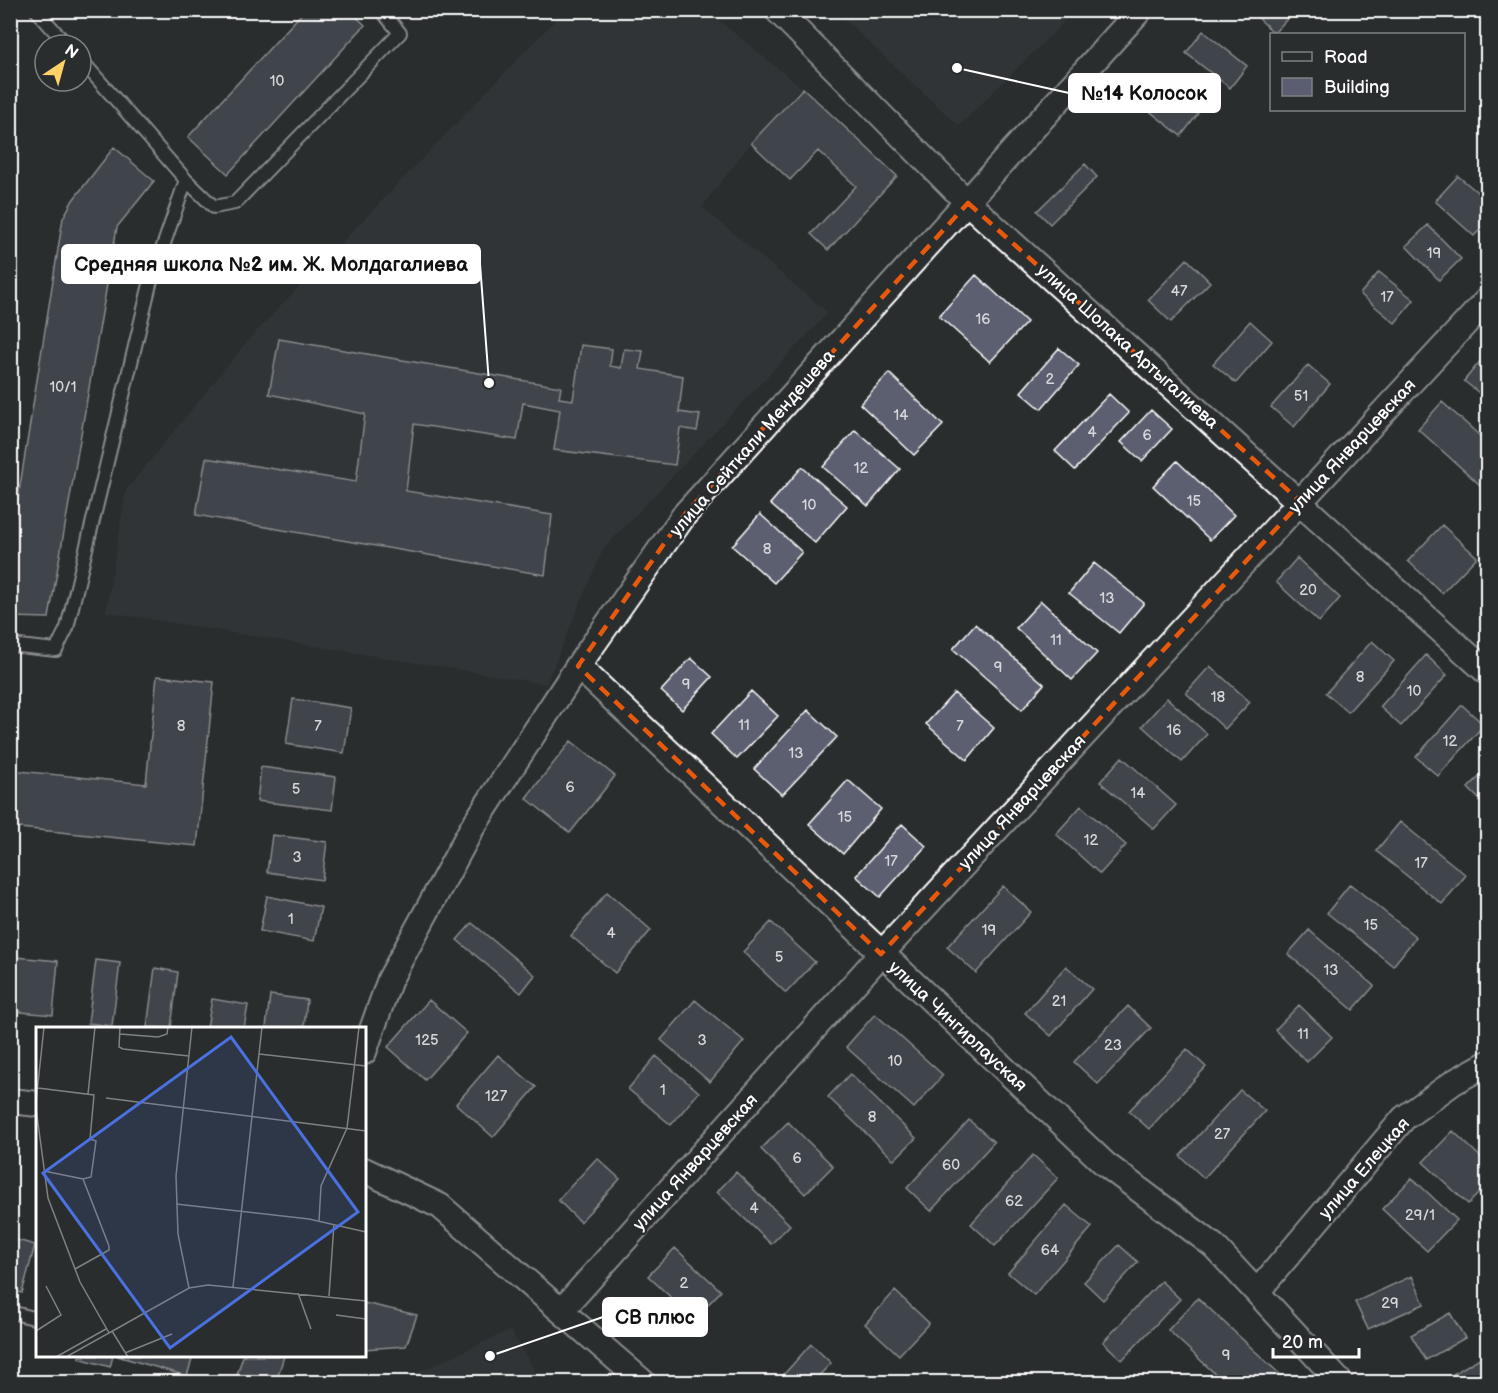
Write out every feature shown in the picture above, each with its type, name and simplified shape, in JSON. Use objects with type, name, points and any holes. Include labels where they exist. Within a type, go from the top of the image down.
[{"type":"street","name":"улица Шолака Артыгалиева","points":[[777,10],[968,202],[1488,673]]},
{"type":"street","name":"улица Сейткали Мендешева","points":[[366,1046],[390,979],[472,828],[578,666],[685,514],[1140,10]]},
{"type":"street","name":"улица Январцевская","points":[[562,1310],[881,954],[1488,299]]},
{"type":"street","name":"улица Чингирлауская","points":[[578,666],[1105,1164],[1214,1246],[1257,1292],[1330,1378]]},
{"type":"street","name":"улица Елецкая","points":[[1257,1292],[1404,1118],[1454,1082],[1488,1063]]},
{"type":"street","points":[[10,1101],[36,1104]]},
{"type":"street","points":[[366,1171],[440,1206],[643,1383]]},
{"type":"lane","points":[[36,10],[56,33]]},
{"type":"lane","points":[[93,74],[186,180],[214,207],[236,203],[400,33],[381,10]]},
{"type":"lane","points":[[10,645],[56,650],[67,628],[150,284],[186,180]]},
{"type":"lane","points":[[10,1312],[36,1318]]},
{"type":"highlighted area","points":[[968,203],[1301,502],[881,954],[578,666],[685,514]]},
{"type":"shaded area","points":[[564,11],[707,11],[801,87],[751,143],[702,207],[828,313],[603,549],[546,684],[106,612],[126,490],[250,338]]},
{"type":"shaded area","points":[[835,11],[1075,11],[959,126]]},
{"type":"shaded area","points":[[510,1330],[542,1382],[397,1382]]},
{"type":"building","points":[[305,10],[349,10],[365,25],[228,174],[188,137]]},
{"type":"building","points":[[1250,10],[1280,10],[1288,18],[1274,33]]},
{"type":"building","points":[[1203,31],[1247,66],[1230,88],[1186,53]]},
{"type":"building","points":[[1154,79],[1198,114],[1181,136],[1137,101]]},
{"type":"building","points":[[803,88],[897,176],[828,250],[811,234],[856,186],[818,151],[790,180],[751,143]]},
{"type":"building","points":[[114,147],[154,181],[117,227],[49,618],[10,617],[10,548],[63,218],[73,200]]},
{"type":"building","points":[[1085,164],[1097,177],[1050,224],[1037,211]]},
{"type":"building","points":[[1458,176],[1488,201],[1488,221],[1474,236],[1435,201]]},
{"type":"building","points":[[1428,225],[1461,259],[1439,280],[1406,246]]},
{"type":"building","points":[[1187,259],[1210,282],[1171,322],[1148,300]]},
{"type":"building","points":[[1379,272],[1414,300],[1395,323],[1360,294]]},
{"type":"building","points":[[976,275],[1027,322],[990,362],[939,316]]},
{"type":"building","points":[[1250,321],[1272,341],[1236,383],[1213,364]]},
{"type":"building","points":[[279,339],[561,387],[559,398],[573,400],[581,345],[612,349],[610,366],[621,368],[624,349],[643,351],[640,369],[683,376],[679,412],[700,415],[697,431],[680,428],[675,465],[554,450],[560,410],[523,403],[517,440],[414,424],[406,491],[552,515],[545,575],[196,515],[206,458],[356,482],[365,414],[269,394]]},
{"type":"building","points":[[1059,348],[1079,365],[1041,409],[1021,392]]},
{"type":"building","points":[[1486,354],[1488,356],[1488,400],[1464,381]]},
{"type":"building","points":[[1308,365],[1330,384],[1294,427],[1271,407]]},
{"type":"building","points":[[889,373],[943,425],[914,455],[860,404]]},
{"type":"building","points":[[1109,394],[1129,413],[1075,470],[1055,451]]},
{"type":"building","points":[[1442,402],[1488,443],[1488,492],[1418,429]]},
{"type":"building","points":[[1151,410],[1172,429],[1142,461],[1121,442]]},
{"type":"building","points":[[855,430],[900,469],[868,506],[823,467]]},
{"type":"building","points":[[1177,461],[1234,515],[1210,540],[1153,486]]},
{"type":"building","points":[[802,467],[847,506],[815,543],[770,504]]},
{"type":"building","points":[[760,514],[802,552],[774,583],[732,546]]},
{"type":"building","points":[[1442,525],[1477,557],[1442,593],[1408,561]]},
{"type":"building","points":[[1297,558],[1340,598],[1319,622],[1276,582]]},
{"type":"building","points":[[1094,563],[1144,603],[1119,633],[1069,593]]},
{"type":"building","points":[[1041,601],[1097,653],[1072,680],[1016,628]]},
{"type":"building","points":[[1488,605],[1488,621],[1479,614]]},
{"type":"building","points":[[975,624],[1044,684],[1022,710],[953,649]]},
{"type":"building","points":[[1372,641],[1394,661],[1348,712],[1326,693]]},
{"type":"building","points":[[1426,655],[1447,675],[1401,726],[1380,707]]},
{"type":"building","points":[[691,658],[712,677],[682,710],[661,691]]},
{"type":"building","points":[[1210,666],[1250,702],[1225,729],[1186,693]]},
{"type":"building","points":[[157,676],[214,682],[197,846],[10,827],[10,770],[146,784]]},
{"type":"building","points":[[751,691],[778,716],[737,759],[711,734]]},
{"type":"building","points":[[954,693],[994,728],[967,760],[926,724]]},
{"type":"building","points":[[1167,698],[1207,734],[1182,762],[1142,726]]},
{"type":"building","points":[[293,699],[351,708],[344,753],[286,744]]},
{"type":"building","points":[[1462,705],[1484,725],[1438,776],[1416,757]]},
{"type":"building","points":[[808,710],[837,737],[782,795],[754,769]]},
{"type":"building","points":[[571,741],[615,776],[570,833],[526,798]]},
{"type":"building","points":[[1122,757],[1176,805],[1154,829],[1100,782]]},
{"type":"building","points":[[261,767],[336,777],[332,810],[257,801]]},
{"type":"building","points":[[1488,768],[1488,808],[1468,788]]},
{"type":"building","points":[[848,780],[881,809],[843,854],[809,824]]},
{"type":"building","points":[[1081,806],[1126,845],[1100,874],[1056,834]]},
{"type":"building","points":[[1400,822],[1466,875],[1442,904],[1376,851]]},
{"type":"building","points":[[902,824],[926,846],[880,897],[856,876]]},
{"type":"building","points":[[272,835],[327,842],[322,880],[267,872]]},
{"type":"building","points":[[1350,884],[1416,937],[1393,966],[1327,913]]},
{"type":"building","points":[[1003,886],[1031,912],[976,973],[947,947]]},
{"type":"building","points":[[607,892],[651,930],[615,973],[571,936]]},
{"type":"building","points":[[267,896],[321,907],[314,941],[260,931]]},
{"type":"building","points":[[771,922],[815,962],[786,993],[743,952]]},
{"type":"building","points":[[472,923],[535,975],[521,993],[457,940]]},
{"type":"building","points":[[1309,930],[1374,986],[1353,1010],[1288,954]]},
{"type":"building","points":[[16,957],[58,961],[53,1015],[10,1011]]},
{"type":"building","points":[[96,960],[120,963],[112,1026],[88,1023]]},
{"type":"building","points":[[1066,966],[1092,989],[1051,1036],[1025,1013]]},
{"type":"building","points":[[155,968],[178,972],[171,1027],[147,1027]]},
{"type":"building","points":[[270,995],[307,1000],[304,1027],[266,1027]]},
{"type":"building","points":[[212,999],[248,1005],[244,1027],[207,1027]]},
{"type":"building","points":[[429,1000],[467,1033],[425,1080],[388,1047]]},
{"type":"building","points":[[695,1000],[744,1041],[710,1082],[661,1040]]},
{"type":"building","points":[[1299,1005],[1332,1037],[1307,1062],[1275,1030]]},
{"type":"building","points":[[1128,1006],[1151,1028],[1098,1084],[1074,1062]]},
{"type":"building","points":[[875,1014],[943,1075],[914,1108],[846,1047]]},
{"type":"building","points":[[1187,1049],[1206,1067],[1149,1129],[1129,1111]]},
{"type":"building","points":[[498,1055],[536,1087],[493,1137],[456,1104]]},
{"type":"building","points":[[656,1056],[699,1092],[671,1125],[628,1089]]},
{"type":"building","points":[[850,1074],[916,1138],[894,1160],[828,1097]]},
{"type":"building","points":[[1240,1090],[1265,1111],[1204,1178],[1180,1156]]},
{"type":"building","points":[[969,1120],[994,1142],[931,1211],[907,1188]]},
{"type":"building","points":[[788,1122],[833,1166],[805,1194],[761,1149]]},
{"type":"building","points":[[1453,1131],[1488,1164],[1488,1184],[1468,1204],[1423,1162]]},
{"type":"building","points":[[1033,1155],[1058,1178],[995,1246],[971,1224]]},
{"type":"building","points":[[597,1158],[620,1179],[580,1222],[558,1200]]},
{"type":"building","points":[[736,1172],[790,1225],[771,1244],[717,1192]]},
{"type":"building","points":[[1412,1178],[1457,1220],[1427,1251],[1382,1209]]},
{"type":"building","points":[[1066,1205],[1092,1227],[1034,1295],[1008,1273]]},
{"type":"building","points":[[10,1238],[35,1245],[22,1293],[10,1290]]},
{"type":"building","points":[[1119,1245],[1138,1262],[1103,1300],[1084,1282]]},
{"type":"building","points":[[675,1248],[721,1291],[694,1319],[648,1276]]},
{"type":"building","points":[[1412,1276],[1424,1304],[1368,1329],[1355,1302]]},
{"type":"building","points":[[1161,1281],[1180,1299],[1122,1360],[1103,1342]]},
{"type":"building","points":[[895,1291],[929,1323],[899,1355],[865,1324]]},
{"type":"building","points":[[1198,1298],[1285,1379],[1281,1382],[1224,1382],[1168,1330]]},
{"type":"building","points":[[366,1303],[417,1315],[406,1346],[366,1349]]},
{"type":"building","points":[[1450,1313],[1465,1338],[1426,1360],[1411,1335]]},
{"type":"building","points":[[811,1344],[831,1363],[813,1382],[777,1382]]},
{"type":"building","points":[[1488,1353],[1488,1382],[1458,1382],[1453,1374]]},
{"type":"building","points":[[79,1357],[113,1357],[110,1367]]},
{"type":"building","points":[[120,1357],[193,1357],[187,1376]]},
{"type":"building","points":[[243,1357],[284,1357],[276,1382],[235,1381]]},
{"type":"place","name":"№14 Колосок","points":[[957,68]]},
{"type":"place","name":"Средняя школа №2 им. Ж. Молдагалиева","points":[[489,383]]},
{"type":"place","name":"СВ плюс","points":[[490,1356]]}]
